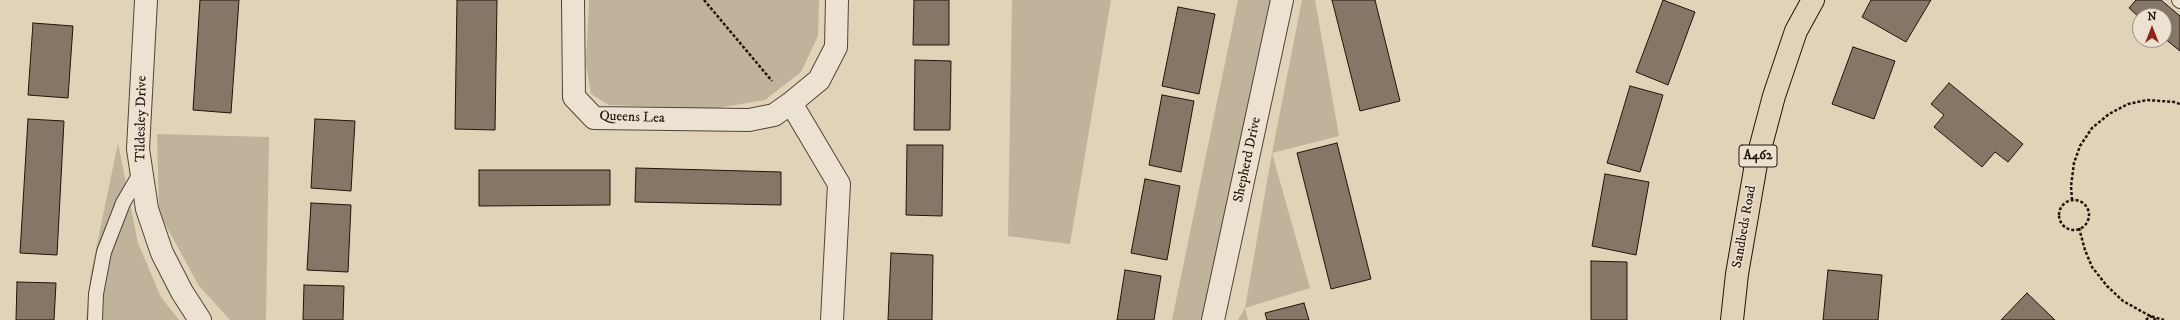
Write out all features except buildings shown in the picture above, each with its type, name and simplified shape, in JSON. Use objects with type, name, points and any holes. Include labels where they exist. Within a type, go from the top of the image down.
[{"type":"main road","name":"Sandbeds Road","points":[[1732,320],[1737,274],[1756,164],[1774,96],[1796,31],[1813,0]]},
{"type":"street","name":"Tildesley Drive","points":[[146,0],[138,149],[147,209],[162,254],[182,292],[200,320]]},
{"type":"street","name":"Queens Lea","points":[[573,0],[574,98],[594,118],[749,120],[774,115],[819,80],[836,47],[837,0]]},
{"type":"street","name":"Shepherd Drive","points":[[1213,320],[1282,0]]},
{"type":"street","points":[[791,103],[839,184],[832,320]]},
{"type":"lane","points":[[95,320],[96,294],[104,252],[122,203],[141,172]]},
{"type":"path","points":[[704,0],[791,103]]},
{"type":"path","points":[[2072,200],[2071,186],[2074,163],[2080,146],[2092,128],[2109,114],[2128,104],[2147,100],[2180,104]]},
{"type":"path","points":[[2072,200],[2082,202],[2088,209],[2089,218],[2084,226],[2074,230],[2066,227],[2060,218],[2060,209],[2067,202],[2072,200]]},
{"type":"path","points":[[2079,228],[2085,250],[2092,267],[2107,286],[2123,301],[2156,320]]},
{"type":"path","points":[[2146,320],[2150,316]]},
{"type":"path","points":[[2150,316],[2164,320]]},
{"type":"shaded area","points":[[589,0],[819,0],[818,36],[801,72],[765,100],[712,109],[609,105],[591,94],[586,64]]},
{"type":"shaded area","points":[[1012,0],[1111,0],[1070,244],[1008,236]]},
{"type":"shaded area","points":[[1238,0],[1271,0],[1202,320],[1172,320]]},
{"type":"shaded area","points":[[1302,0],[1315,0],[1339,136],[1272,153]]},
{"type":"shaded area","points":[[157,134],[269,137],[266,320],[230,320],[199,286],[159,213]]},
{"type":"shaded area","points":[[118,143],[138,243],[161,297],[179,320],[86,320],[90,278]]},
{"type":"shaded area","points":[[1272,153],[1310,288],[1245,308]]},
{"type":"shaded area","points":[[1245,308],[1248,320],[1238,320]]}]
